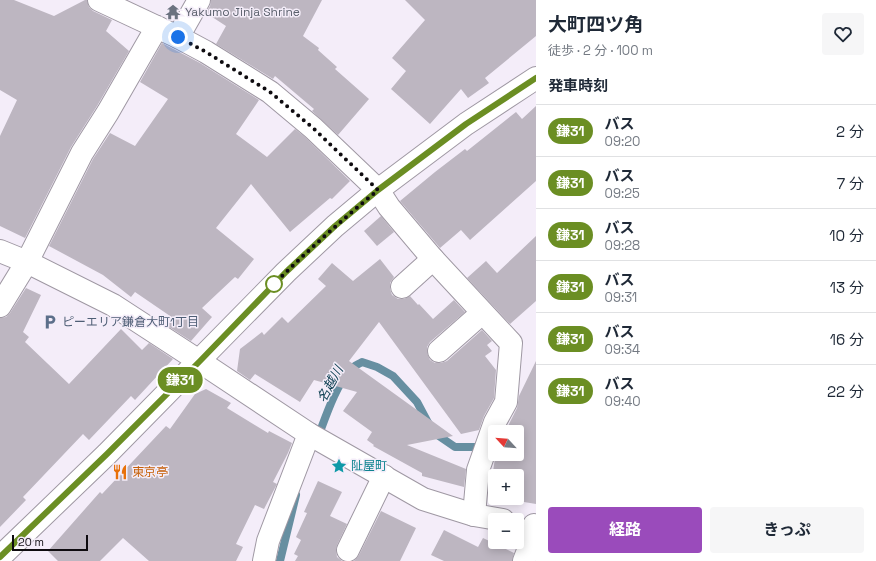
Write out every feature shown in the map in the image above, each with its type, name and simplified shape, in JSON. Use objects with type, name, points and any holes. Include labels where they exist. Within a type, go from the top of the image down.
[{"type":"street","points":[[99,0],[178,37],[206,52],[270,92],[313,128],[378,190],[388,207],[433,260],[511,343],[506,402],[495,422],[478,470],[474,515]]},
{"type":"street","points":[[178,37],[199,0]]},
{"type":"street","points":[[0,306],[27,262],[82,154],[157,27]]},
{"type":"street","points":[[0,557],[107,454],[286,272],[335,226],[378,190],[466,124],[536,78]]},
{"type":"street","points":[[0,251],[27,262],[113,305],[310,435],[423,499],[474,515],[488,517]]},
{"type":"street","points":[[402,287],[433,260]]},
{"type":"street","points":[[439,351],[482,313]]},
{"type":"street","points":[[264,561],[268,541],[310,435]]},
{"type":"street","points":[[348,550],[384,476]]},
{"type":"street","points":[[524,561],[530,548],[529,524]]},
{"type":"building","points":[[0,0],[14,0],[54,16],[87,0],[89,7],[93,11],[112,20],[106,31],[129,51],[71,147],[25,238],[0,226],[0,136],[17,100],[0,90]]},
{"type":"building","points":[[211,0],[322,0],[303,36],[319,48],[318,50],[337,67],[335,69],[369,99],[338,135],[312,111],[314,109],[275,76],[273,79],[216,44],[226,26],[206,13],[210,6]]},
{"type":"building","points":[[405,0],[536,0],[536,36],[485,78],[489,83],[468,98],[461,89],[430,124],[391,89],[406,71],[392,58],[425,20]]},
{"type":"building","points":[[162,43],[200,63],[259,100],[236,134],[267,157],[295,129],[350,181],[332,199],[330,198],[290,232],[251,184],[216,228],[254,259],[238,279],[235,277],[202,308],[212,317],[191,341],[166,325],[173,318],[135,292],[131,297],[103,275],[49,246],[93,159],[110,133],[135,146],[168,99],[140,82]]},
{"type":"building","points":[[536,106],[536,181],[470,240],[461,230],[440,248],[400,201],[435,172],[465,149],[467,151],[516,112],[522,119]]},
{"type":"building","points":[[381,216],[394,232],[377,246],[364,231]]},
{"type":"building","points":[[536,236],[536,301],[510,324],[467,278],[486,261],[497,273]]},
{"type":"building","points":[[380,259],[394,277],[390,283],[390,289],[392,295],[398,299],[404,299],[410,296],[433,319],[454,300],[465,312],[430,342],[427,347],[427,353],[430,360],[435,363],[447,361],[482,330],[492,341],[487,345],[492,351],[485,356],[496,370],[494,398],[484,416],[479,430],[461,434],[379,322],[349,361],[453,436],[407,445],[466,469],[464,487],[422,476],[422,473],[373,446],[374,445],[367,440],[372,432],[343,411],[357,392],[314,380],[300,402],[255,374],[250,380],[237,371],[240,349],[262,332],[264,335],[282,317],[288,323],[326,286],[318,279],[332,263],[353,281]]},
{"type":"building","points":[[26,288],[41,295],[23,332],[29,337],[25,342],[69,384],[121,329],[142,350],[149,343],[173,359],[135,400],[131,396],[89,440],[83,434],[23,497],[26,500],[0,527],[0,318],[6,317],[10,313]]},
{"type":"building","points":[[536,361],[536,504],[524,502],[524,469],[493,469],[495,461],[524,461],[524,425],[508,425],[517,408],[519,396]]},
{"type":"building","points":[[206,389],[231,403],[227,408],[268,433],[269,431],[292,443],[273,482],[277,484],[264,509],[255,505],[236,544],[243,547],[236,561],[149,561],[123,538],[100,561],[58,561],[48,551],[100,492],[102,494],[166,426],[170,429],[195,394]]},
{"type":"building","points":[[318,481],[342,492],[330,516],[347,524],[336,550],[337,557],[342,561],[295,561],[298,556],[294,554],[301,540],[296,537],[307,513],[304,512]]},
{"type":"building","points":[[381,511],[416,528],[400,561],[353,561],[359,555]]},
{"type":"building","points":[[444,530],[478,547],[483,538],[488,540],[488,549],[506,549],[514,553],[512,561],[444,561],[431,555]]},
{"type":"waterway","name":"名越川","points":[[318,437],[332,401],[341,383],[351,369],[362,362],[377,367],[393,376],[417,402],[433,432],[455,447],[484,447]]},
{"type":"waterway","name":"名越川","points":[[280,561],[296,495]]},
{"type":"bus line","name":"鎌31","points":[[0,557],[107,454],[286,272],[335,226],[378,190],[466,124],[536,78]]},
{"type":"place","name":"Yakumo Jinja Shrine","points":[[173,12]]},
{"type":"place","name":"ピーエリア鎌倉大町1丁目","points":[[50,322]]},
{"type":"place","name":"阯屋町","points":[[339,466]]},
{"type":"place","name":"東京亭","points":[[120,472]]},
{"type":"route","points":[[178,37],[206,52],[270,92],[313,128],[378,190],[335,226],[274,284]]}]
